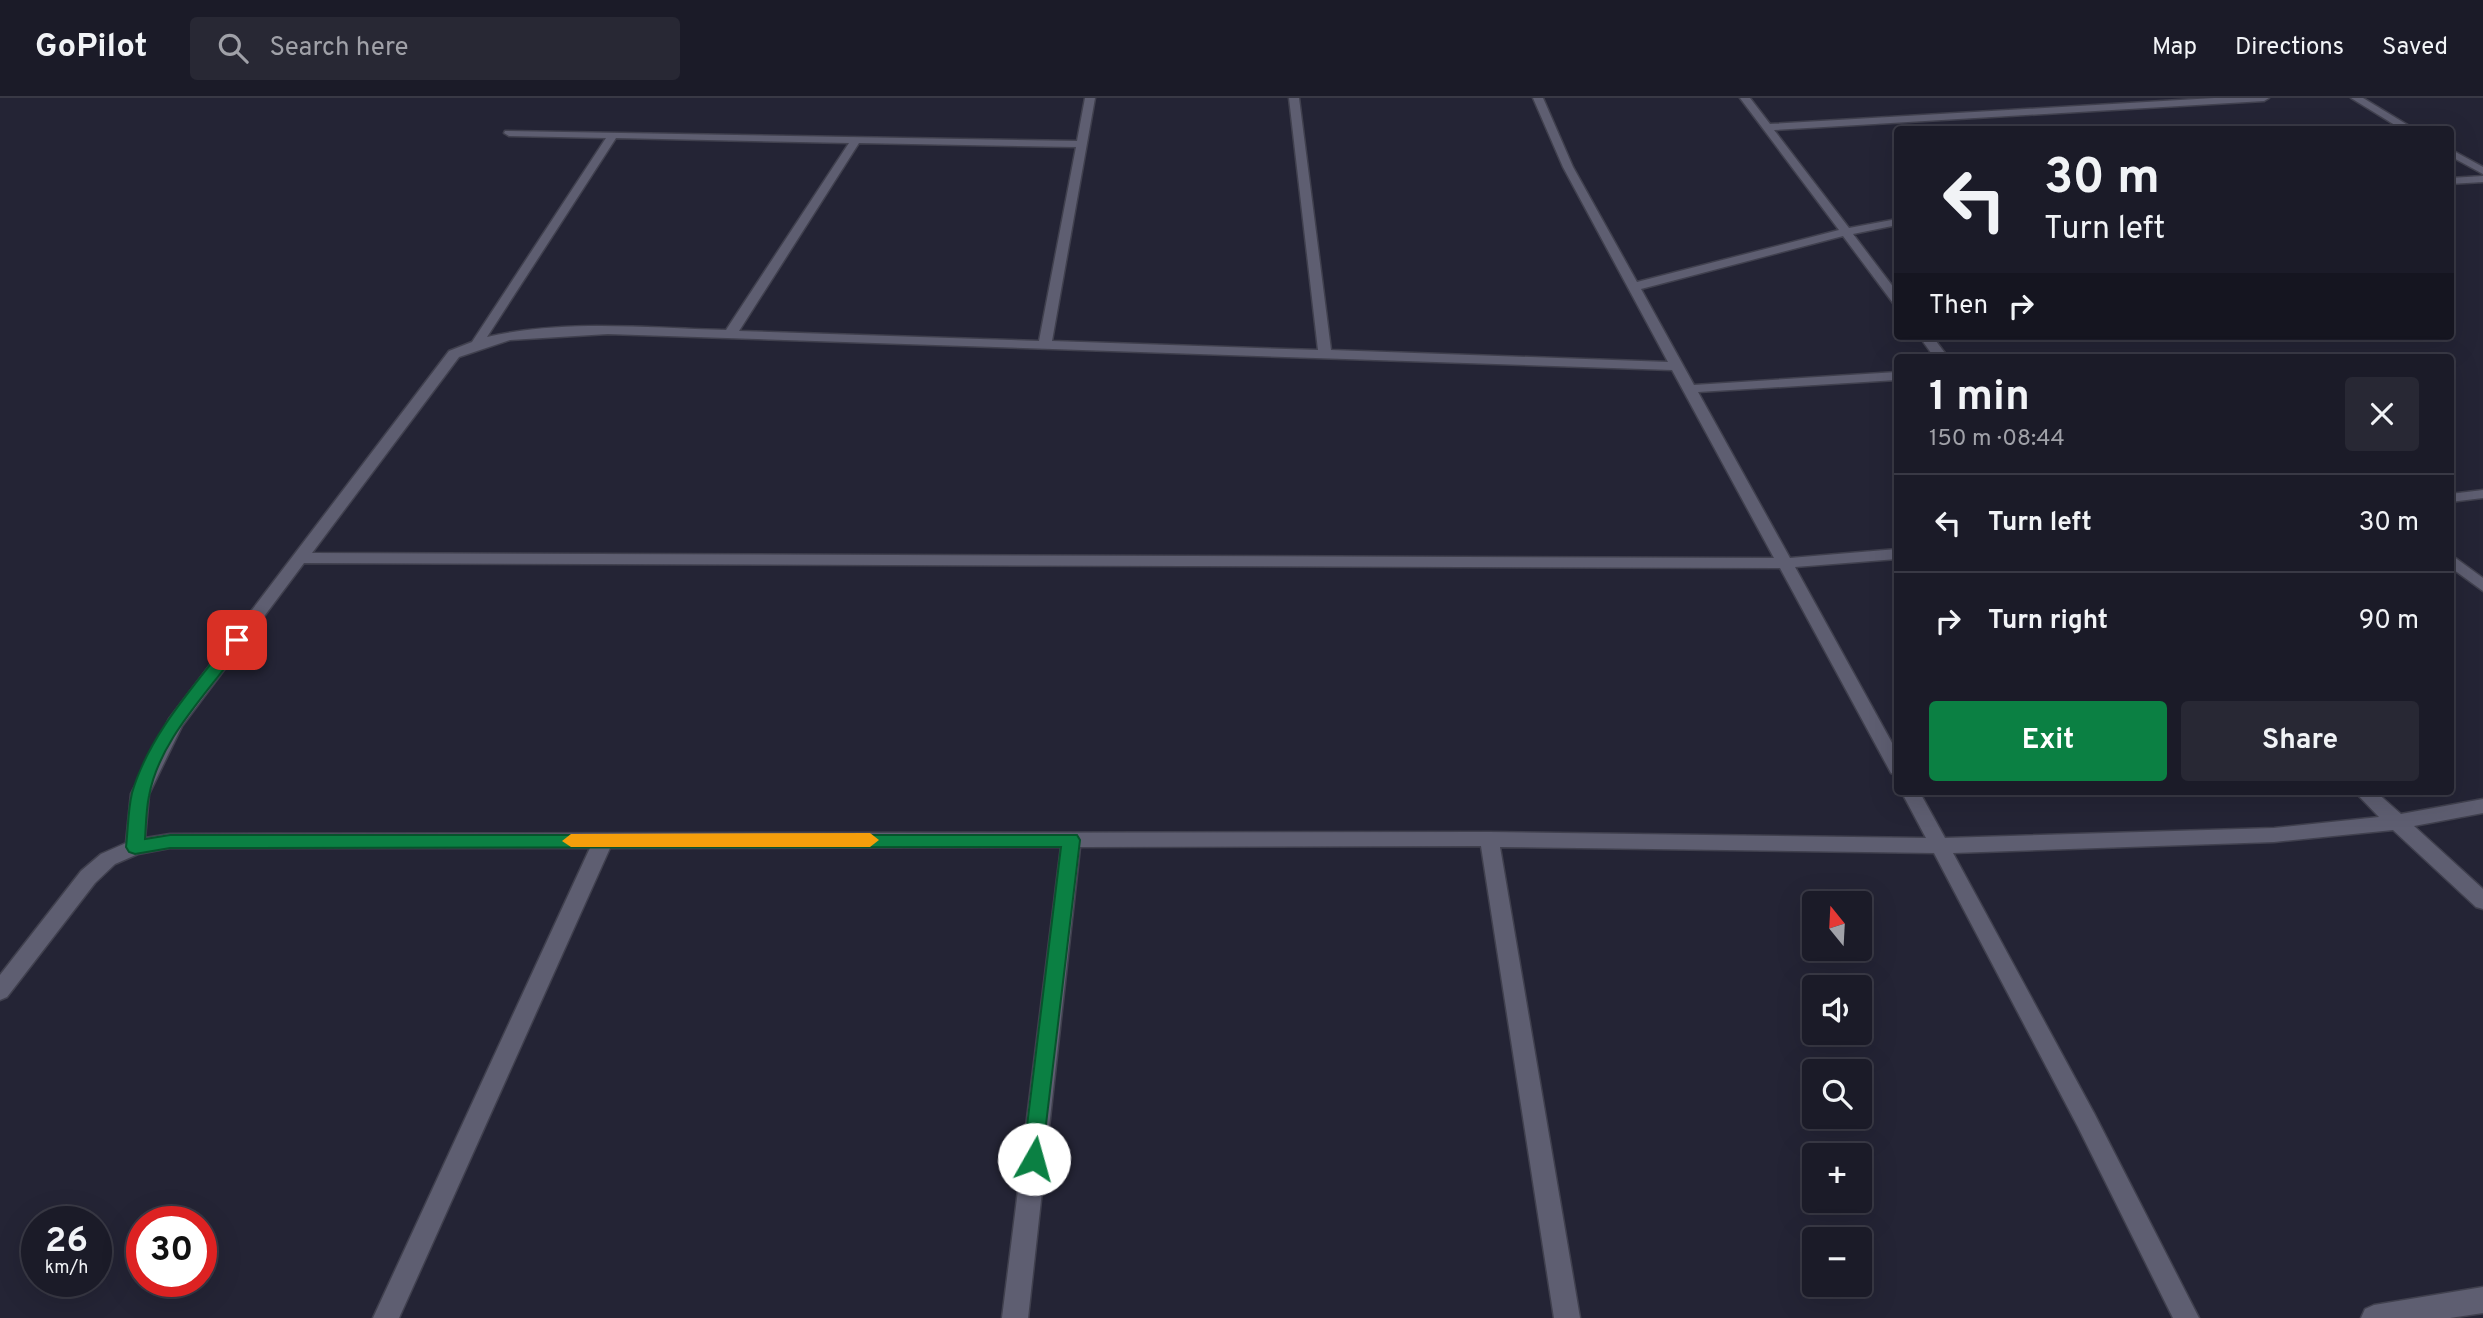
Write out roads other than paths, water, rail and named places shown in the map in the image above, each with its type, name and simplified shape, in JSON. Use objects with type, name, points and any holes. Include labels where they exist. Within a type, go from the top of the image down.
[{"type":"street","points":[[1045,345],[1090,98]]},
{"type":"street","points":[[1294,98],[1325,354]]},
{"type":"street","points":[[1538,98],[1568,167],[1894,763]]},
{"type":"street","points":[[1745,98],[1894,296]]},
{"type":"street","points":[[1768,127],[2169,101],[2264,98]]},
{"type":"street","points":[[2356,98],[2404,126]]},
{"type":"street","points":[[509,133],[1082,144]]},
{"type":"street","points":[[478,342],[613,135]]},
{"type":"street","points":[[730,334],[856,139]]},
{"type":"street","points":[[2454,154],[2483,171]]},
{"type":"street","points":[[2454,181],[2483,179]]},
{"type":"street","points":[[1633,288],[1845,232],[1894,223]]},
{"type":"street","points":[[135,847],[140,794],[175,723],[454,354],[478,342],[508,335],[608,330],[1676,366]]},
{"type":"street","points":[[1928,340],[1939,354]]},
{"type":"street","points":[[1688,388],[1894,376]]},
{"type":"street","points":[[2454,498],[2483,494]]},
{"type":"street","points":[[300,558],[1784,563],[1894,554]]},
{"type":"street","points":[[2454,562],[2483,586]]},
{"type":"street","points":[[1912,795],[2086,1120],[2186,1318]]},
{"type":"street","points":[[2368,795],[2483,901]]},
{"type":"street","points":[[0,991],[89,877],[108,859],[135,847],[170,841],[1489,839],[1940,846],[2274,835],[2398,822],[2483,806]]},
{"type":"street","points":[[1489,839],[1567,1318]]},
{"type":"street","points":[[1016,1318],[1071,840]]},
{"type":"street","points":[[386,1318],[603,841]]},
{"type":"street","points":[[2374,1318],[2483,1300]]}]
